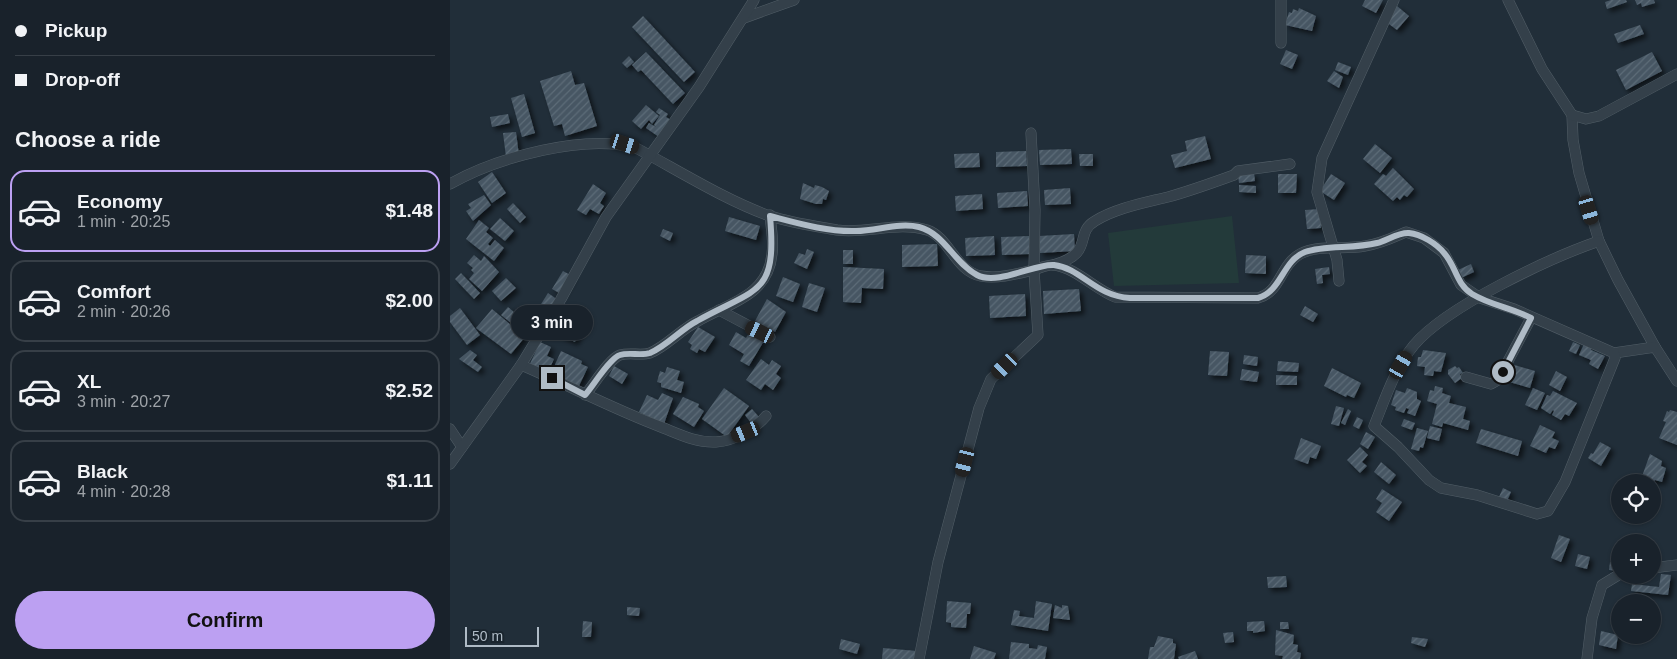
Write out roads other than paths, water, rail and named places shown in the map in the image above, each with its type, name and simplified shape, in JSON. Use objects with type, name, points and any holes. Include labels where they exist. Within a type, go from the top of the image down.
[{"type":"street","points":[[450,464],[521,365],[561,299],[606,217],[650,156],[744,18],[754,0]]},
{"type":"street","points":[[744,18],[794,0]]},
{"type":"street","points":[[1281,0],[1281,43]]},
{"type":"street","points":[[1338,281],[1334,249],[1317,192],[1318,171],[1322,158],[1394,0]]},
{"type":"street","points":[[1508,0],[1542,69],[1572,115],[1573,140],[1579,173],[1599,242],[1655,347],[1677,381]]},
{"type":"street","points":[[1572,115],[1586,119],[1599,116],[1677,74]]},
{"type":"street","points":[[919,659],[938,562],[979,408],[991,380],[1038,335],[1034,270],[1035,210],[1031,133]]},
{"type":"street","points":[[450,184],[502,161],[593,143],[625,144],[738,202],[770,216],[805,225],[853,232],[908,225],[930,231],[964,266],[979,276],[1004,276],[1053,265],[1076,255],[1080,251],[1087,227],[1095,220],[1136,205],[1196,189],[1234,175],[1238,171],[1290,164]]},
{"type":"street","points":[[585,395],[610,363],[620,355],[649,354],[697,321],[747,297],[761,284],[773,253],[770,216]]},
{"type":"street","points":[[1053,265],[1065,269],[1104,293],[1115,297],[1258,298],[1272,291],[1291,260],[1312,250],[1365,246],[1386,241],[1406,232],[1424,238],[1444,253],[1461,285],[1480,298],[1514,309],[1531,318],[1609,349],[1614,353],[1615,358],[1573,466],[1548,510],[1537,514],[1477,495],[1442,488],[1429,480],[1398,447],[1374,426],[1401,365],[1414,344],[1434,326],[1480,298],[1572,251],[1599,242]]},
{"type":"street","points":[[719,310],[770,337]]},
{"type":"street","points":[[1466,377],[1491,384],[1498,380],[1531,318]]},
{"type":"street","points":[[1614,353],[1655,347]]},
{"type":"street","points":[[521,365],[585,395],[698,442],[718,442],[730,439],[746,432],[766,416]]},
{"type":"street","points":[[450,428],[462,447]]},
{"type":"street","points":[[1661,567],[1677,565]]},
{"type":"street","points":[[1586,659],[1592,618],[1602,586],[1611,580]]}]
